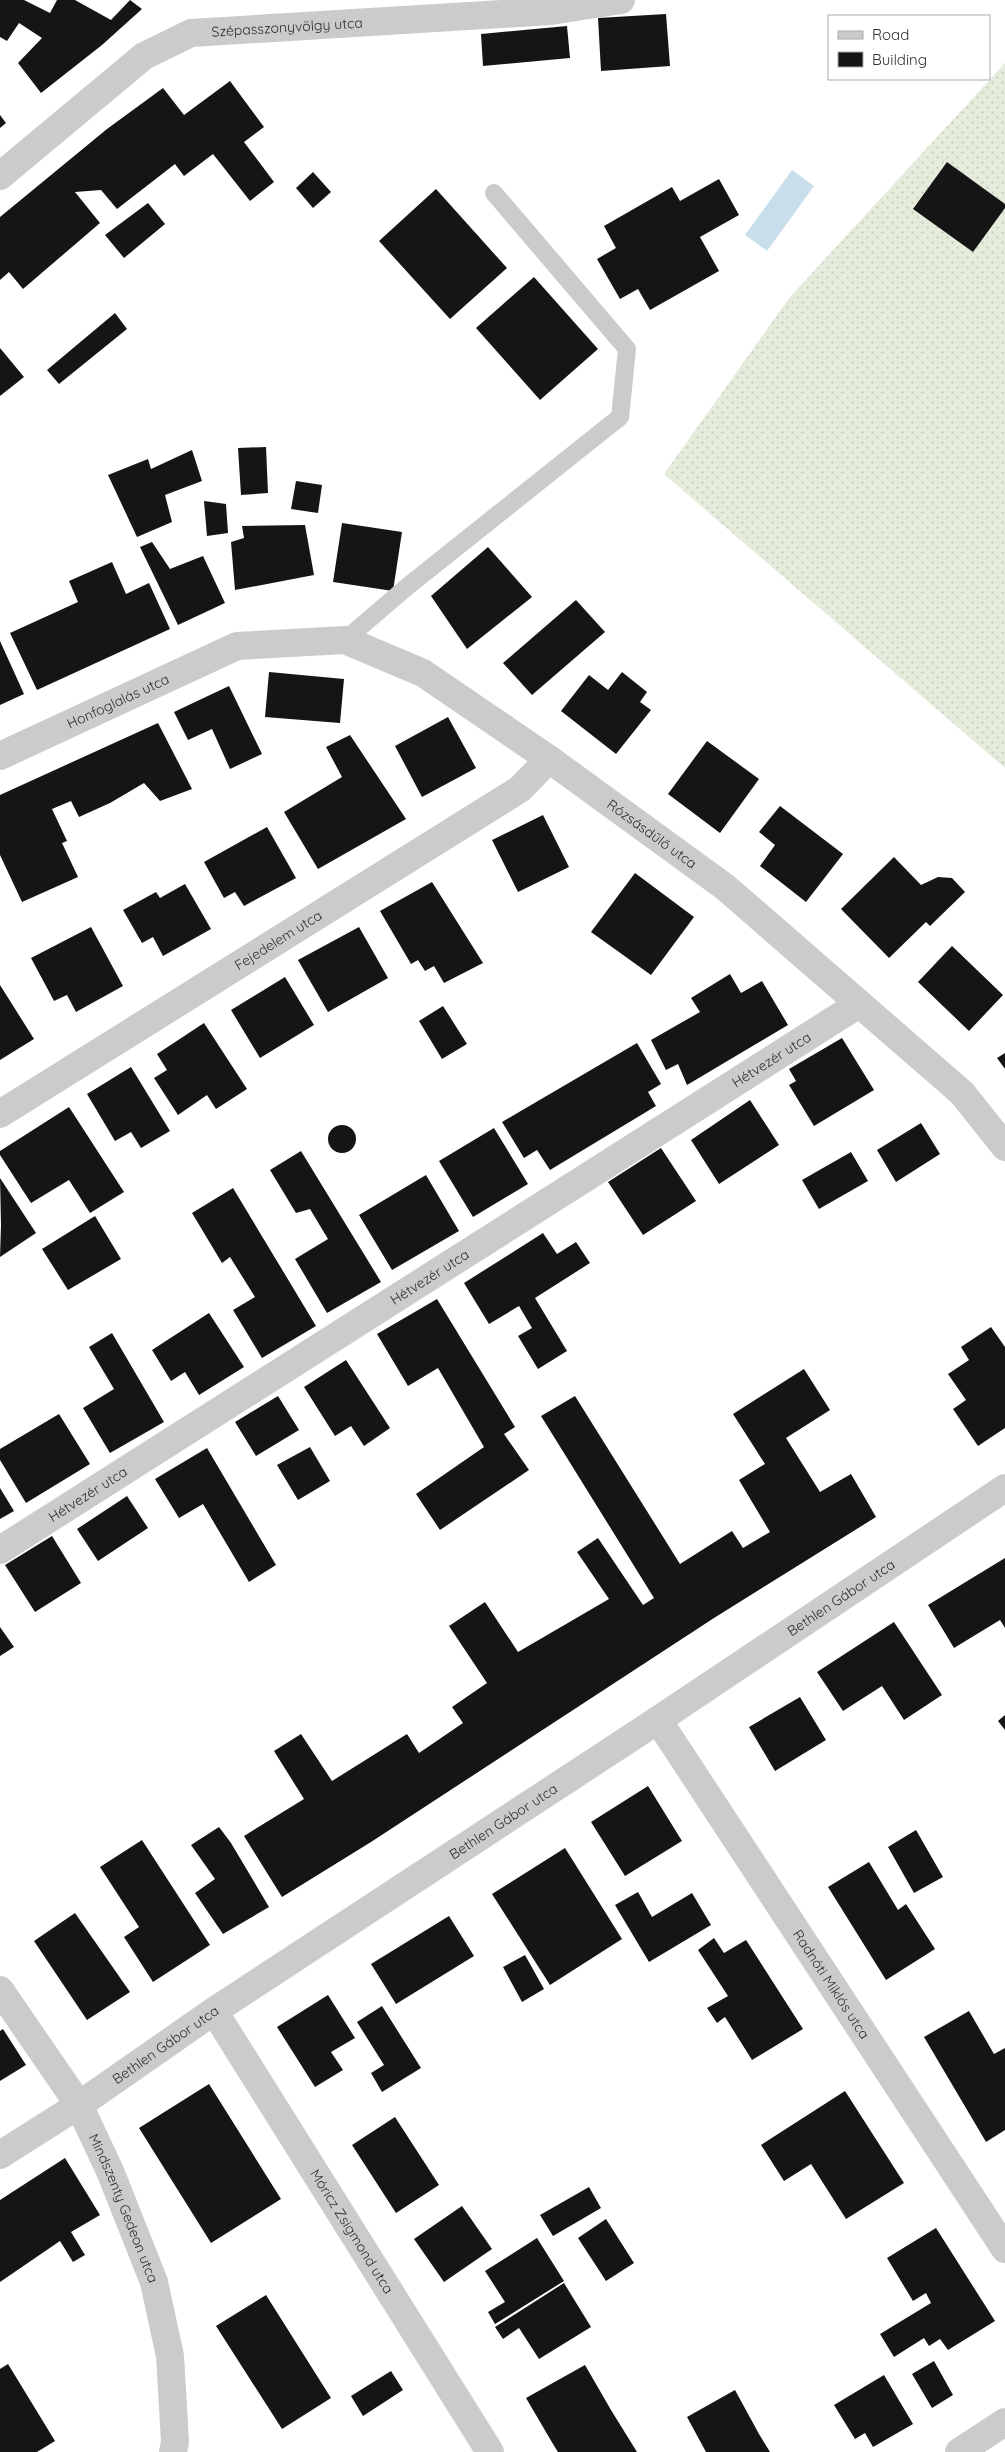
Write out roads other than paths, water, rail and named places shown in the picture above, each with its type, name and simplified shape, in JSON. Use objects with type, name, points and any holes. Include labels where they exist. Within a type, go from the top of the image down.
[{"type":"street","name":"Szépasszonyvölgy utca","points":[[0,176],[144,56],[191,33],[551,11],[622,0]]},
{"type":"street","name":"Rózsásdűlő utca","points":[[236,646],[345,640],[423,673],[549,759],[725,887],[962,1093],[1005,1147]]},
{"type":"street","name":"Honfoglalás utca","points":[[0,756],[236,646]]},
{"type":"street","name":"Fejedelem utca","points":[[0,1114],[520,789],[549,759]]},
{"type":"street","name":"Hétvezér utca","points":[[0,1550],[859,1004]]},
{"type":"street","name":"Bethlen Gábor utca","points":[[0,2156],[79,2105],[214,2011],[658,1720],[1005,1488]]},
{"type":"street","name":"Radnóti Miklós utca","points":[[658,1720],[1005,2249]]},
{"type":"street","name":"Mindszenty Gedeon utca","points":[[0,1990],[79,2105],[110,2171],[154,2282],[170,2356],[175,2442],[173,2452]]},
{"type":"street","name":"Móricz Zsigmond utca","points":[[214,2011],[490,2452]]},
{"type":"street","points":[[959,2452],[1005,2422]]},
{"type":"lane","points":[[345,640],[408,586],[620,417],[627,349],[494,193]]},
{"type":"water","points":[[792,170],[814,186],[767,251],[745,235]]}]
